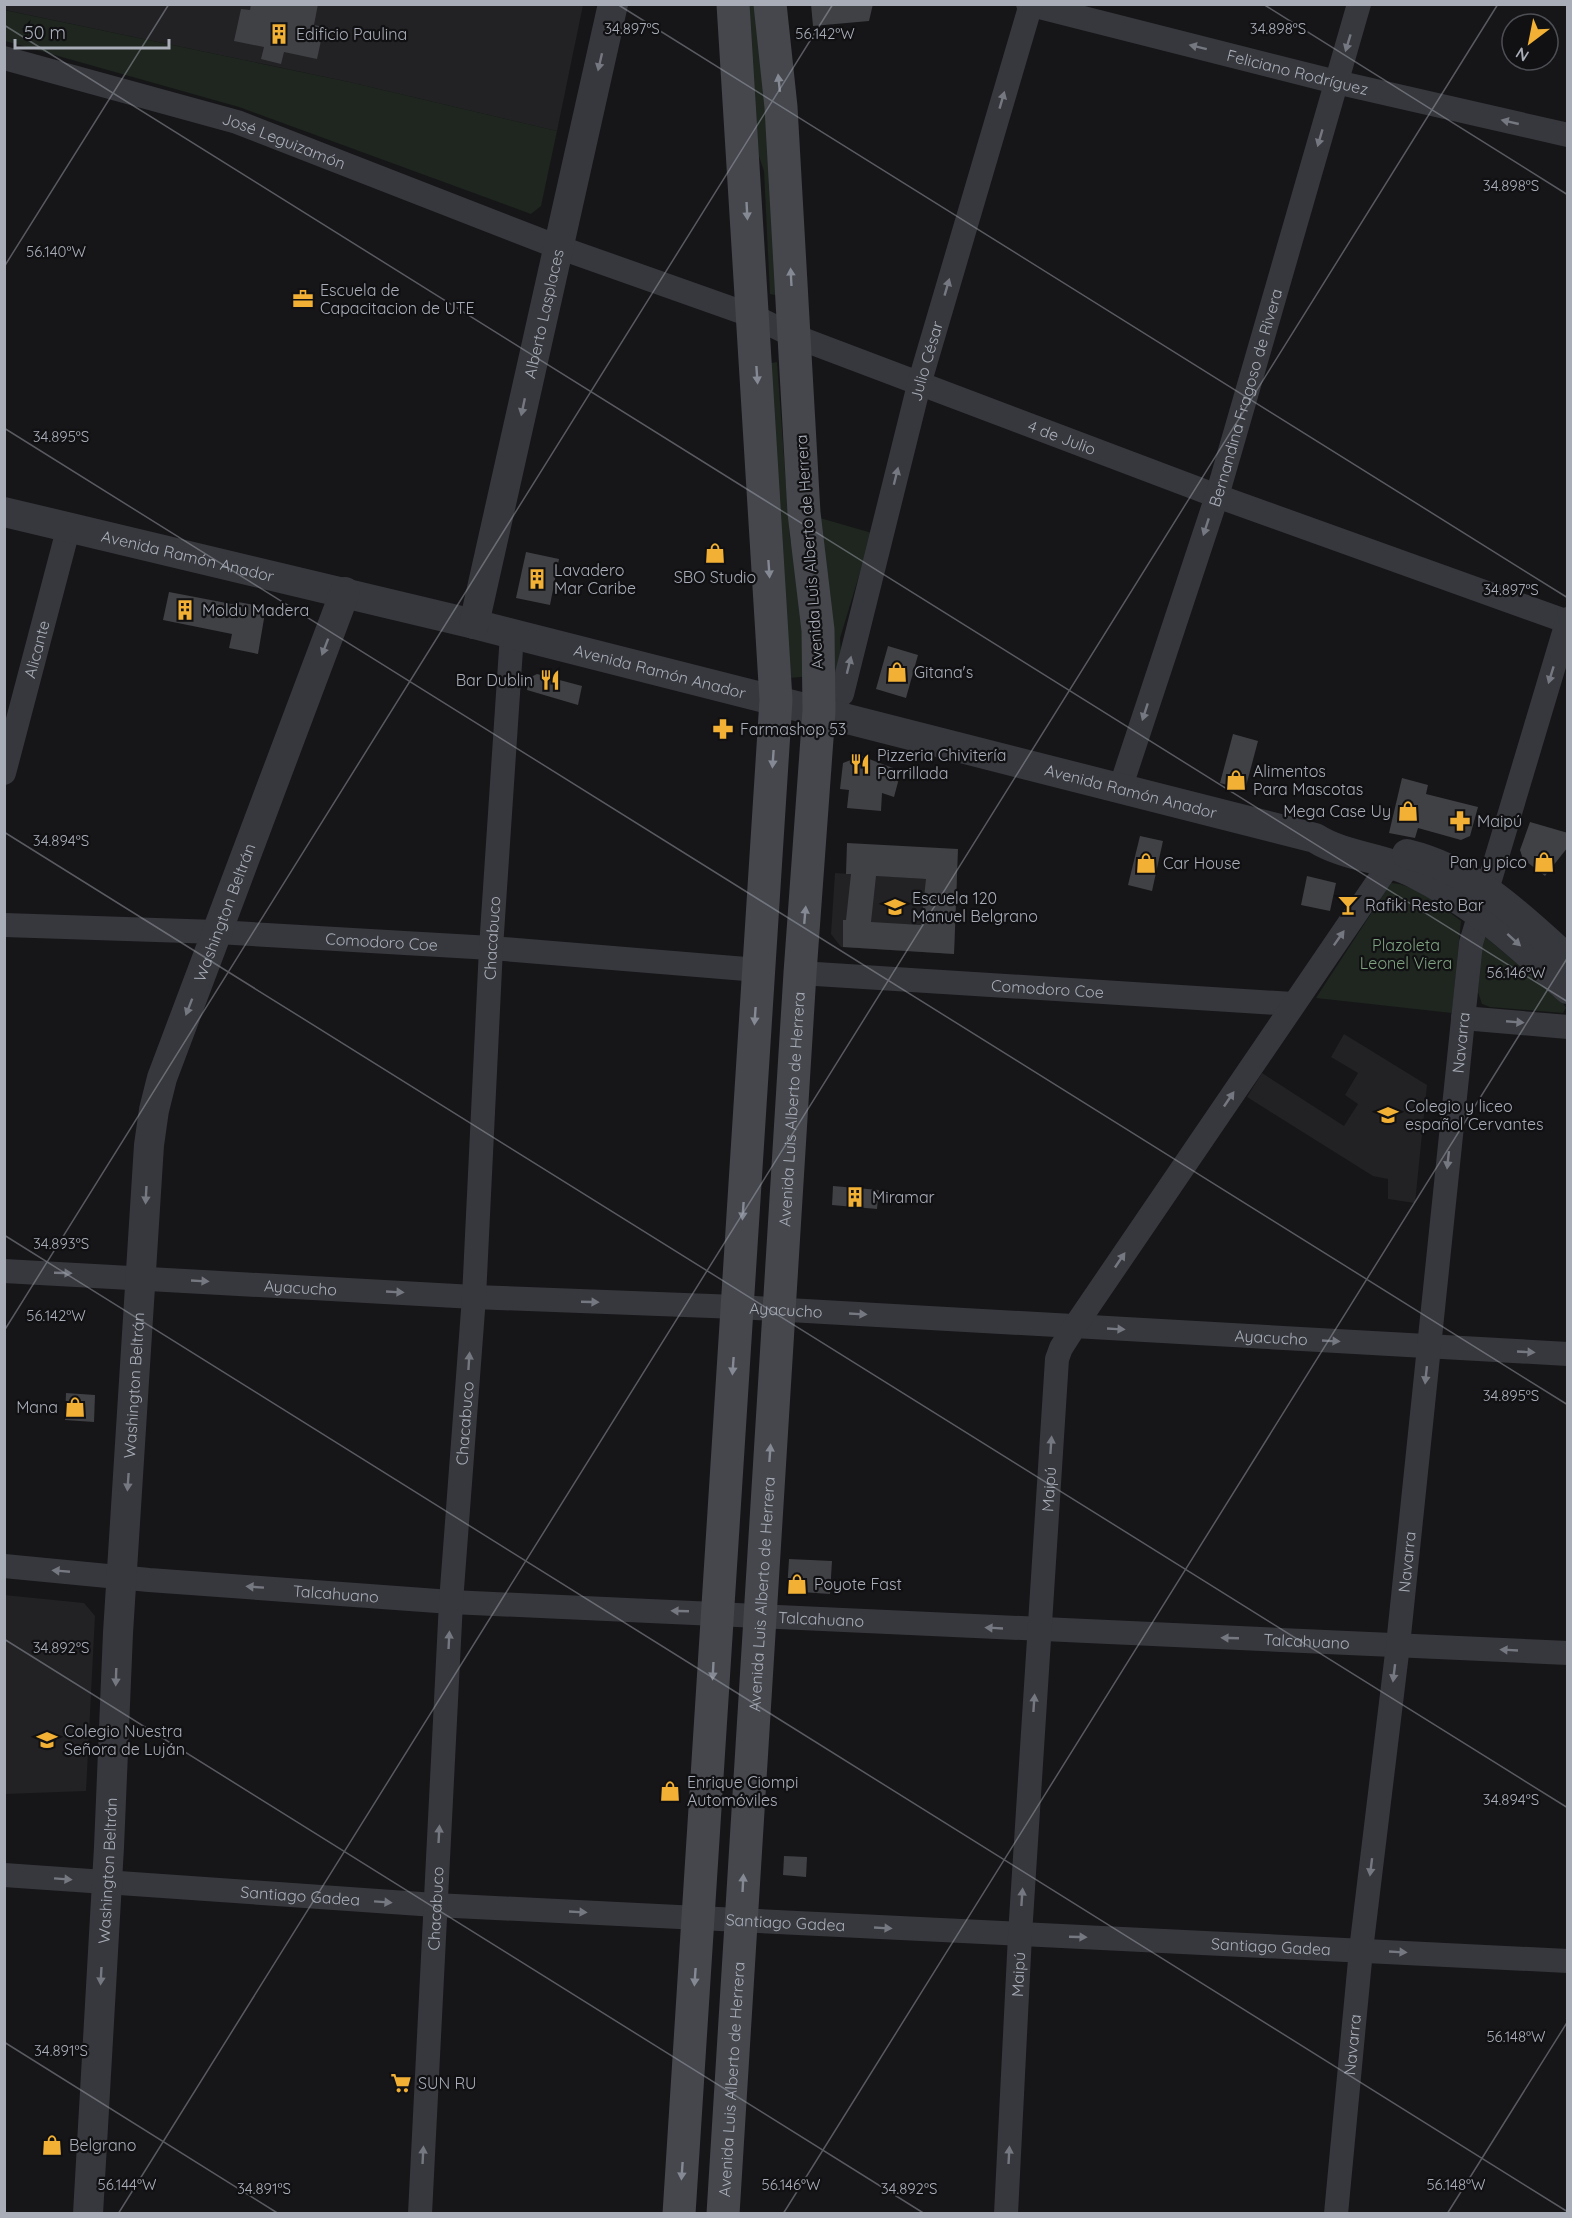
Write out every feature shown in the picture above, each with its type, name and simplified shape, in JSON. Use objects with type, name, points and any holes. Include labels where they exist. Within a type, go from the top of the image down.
[{"type":"main road","points":[[679,2214],[776,700],[733,4]]},
{"type":"main road","name":"Avenida Luis Alberto de Herrera","points":[[723,2214],[800,973],[819,711],[818,630],[804,513],[781,107],[770,4]]},
{"type":"street","name":"Alberto Lasplaces","points":[[474,624],[613,4]]},
{"type":"street","name":"Bernandina Fragoso de Rivera","points":[[1119,789],[1217,496],[1359,4]]},
{"type":"street","name":"Feliciano Rodríguez","points":[[1030,5],[1336,82],[1568,135]]},
{"type":"street","name":"Julio César","points":[[819,711],[842,694],[920,381],[1030,5]]},
{"type":"street","name":"José Leguizamón","points":[[4,58],[237,122],[558,247]]},
{"type":"street","name":"4 de Julio","points":[[558,247],[753,316],[794,336],[920,381],[1217,496],[1567,621]]},
{"type":"street","name":"Avenida Ramón Anador","points":[[4,512],[474,624],[1314,838],[1330,848],[1412,872],[1484,901],[1568,960]]},
{"type":"street","name":"Alicante","points":[[4,773],[69,526]]},
{"type":"street","name":"Washington Beltrán","points":[[88,2214],[122,1577],[149,1145],[154,1110],[162,1078],[345,592]]},
{"type":"street","name":"Navarra","points":[[1336,2214],[1361,1950],[1398,1645],[1471,943],[1567,621]]},
{"type":"street","name":"Chacabuco","points":[[420,2214],[451,1602],[474,1297],[491,948],[512,634]]},
{"type":"street","name":"Avenida Ramón Anador","points":[[1314,838],[1332,835],[1419,857],[1459,873],[1568,989]]},
{"type":"street","name":"Maipú","points":[[1006,2214],[1038,1630],[1057,1359],[1060,1348],[1389,865]]},
{"type":"street","name":"Comodoro Coe","points":[[4,925],[217,932],[491,948],[758,970]]},
{"type":"street","name":"Comodoro Coe","points":[[800,973],[1293,1004]]},
{"type":"street","points":[[1463,1018],[1568,1027]]},
{"type":"street","name":"Ayacucho","points":[[4,1271],[474,1297],[779,1310],[1568,1354]]},
{"type":"street","name":"Talcahuano","points":[[4,1566],[451,1602],[1568,1653]]},
{"type":"street","name":"Santiago Gadea","points":[[4,1875],[435,1905],[1568,1961]]},
{"type":"shaded area","points":[[5,4],[583,5],[557,131],[349,82],[5,10]]},
{"type":"shaded area","name":"Escuela 120 Manuel Belgrano","points":[[835,873],[957,881],[954,954],[841,947],[831,934]]},
{"type":"shaded area","name":"Colegio y liceo español Cervantes","points":[[1344,1034],[1427,1085],[1415,1203],[1388,1199],[1388,1179],[1373,1176],[1247,1097],[1262,1073],[1344,1126],[1358,1104],[1345,1095],[1358,1073],[1331,1057]]},
{"type":"shaded area","name":"Colegio Nuestra Señora de Luján","points":[[4,1595],[84,1603],[95,1616],[86,1791],[5,1794]]},
{"type":"green space","points":[[745,5],[762,5],[781,296],[770,294],[764,171],[752,136]]},
{"type":"green space","points":[[4,10],[349,82],[557,131],[541,206],[531,214],[239,107],[5,41]]},
{"type":"green space","points":[[777,362],[790,539],[802,578],[812,676],[789,678],[765,364]]},
{"type":"green space","points":[[820,518],[872,533],[840,638],[841,657],[836,680]]},
{"type":"green space","name":"Plazoleta Leonel Viera","points":[[1391,883],[1410,887],[1461,921],[1452,1013],[1316,998]]},
{"type":"green space","points":[[1483,935],[1562,1001],[1566,1008],[1563,1013],[1490,1007],[1482,1004],[1478,992]]},
{"type":"building","name":"Edificio Paulina","points":[[251,4],[318,4],[314,25],[324,27],[317,59],[284,52],[281,64],[261,59],[264,47],[234,41],[241,9],[250,10]]},
{"type":"building","points":[[811,4],[873,4],[869,21],[813,26]]},
{"type":"building","name":"Lavadero Mar Caribe","points":[[526,552],[559,559],[550,605],[516,598]]},
{"type":"building","points":[[169,592],[237,605],[238,602],[266,607],[258,654],[229,648],[232,634],[163,620]]},
{"type":"building","name":"Gitana's","points":[[888,646],[918,655],[906,698],[876,689]]},
{"type":"building","points":[[537,674],[582,686],[578,705],[527,690],[529,678]]},
{"type":"building","points":[[1233,734],[1258,741],[1245,790],[1220,783]]},
{"type":"building","points":[[861,756],[901,771],[894,797],[882,793],[881,811],[847,808],[849,790],[840,789],[843,763]]},
{"type":"building","points":[[1402,778],[1428,785],[1426,794],[1478,807],[1470,836],[1461,840],[1418,828],[1415,838],[1389,833]]},
{"type":"building","points":[[1530,822],[1568,833],[1568,847],[1545,876],[1523,859],[1520,850]]},
{"type":"building","name":"Car House","points":[[1140,836],[1163,841],[1152,891],[1128,885]]},
{"type":"building","name":"Escuela 120 Manuel Belgrano","points":[[847,843],[958,849],[954,954],[843,947],[843,920],[846,920],[851,874],[846,874]],"holes":[[[876,876],[926,879],[921,925],[871,922]]]},
{"type":"building","points":[[1307,876],[1336,883],[1330,911],[1301,905]]},
{"type":"building","name":"Miramar","points":[[833,1186],[879,1190],[877,1209],[832,1205]]},
{"type":"building","name":"Mana","points":[[66,1393],[95,1395],[94,1422],[65,1420]]},
{"type":"building","points":[[789,1559],[832,1561],[830,1594],[787,1591]]},
{"type":"building","points":[[784,1856],[807,1857],[806,1877],[783,1875]]},
{"type":"place","name":"Edificio Paulina","points":[[279,34]]},
{"type":"place","name":"Escuela de Capacitacion de UTE","points":[[303,299]]},
{"type":"place","name":"SBO Studio","points":[[715,553]]},
{"type":"place","name":"Lavadero Mar Caribe","points":[[537,579]]},
{"type":"place","name":"Moldu Madera","points":[[185,610]]},
{"type":"place","name":"Gitana's","points":[[897,672]]},
{"type":"place","name":"Bar Dublin","points":[[550,680]]},
{"type":"place","name":"Farmashop 53","points":[[723,729]]},
{"type":"place","name":"Pizzeria Chivitería Parrillada","points":[[860,764]]},
{"type":"place","name":"Alimentos Para Mascotas","points":[[1236,780]]},
{"type":"place","name":"Mega Case Uy","points":[[1408,811]]},
{"type":"place","name":"Maipú","points":[[1460,821]]},
{"type":"place","name":"Pan y pico","points":[[1544,862]]},
{"type":"place","name":"Car House","points":[[1146,863]]},
{"type":"place","name":"Rafiki Resto Bar","points":[[1348,905]]},
{"type":"place","name":"Escuela 120 Manuel Belgrano","points":[[895,907]]},
{"type":"place","name":"Colegio y liceo español Cervantes","points":[[1388,1115]]},
{"type":"place","name":"Miramar","points":[[855,1197]]},
{"type":"place","name":"Mana","points":[[75,1407]]},
{"type":"place","name":"Poyote Fast","points":[[797,1584]]},
{"type":"place","name":"Colegio Nuestra Señora de Luján","points":[[47,1740]]},
{"type":"place","name":"Enrique Ciompi Automóviles","points":[[670,1791]]},
{"type":"place","name":"SUN RU","points":[[401,2083]]},
{"type":"place","name":"Belgrano","points":[[52,2145]]}]
